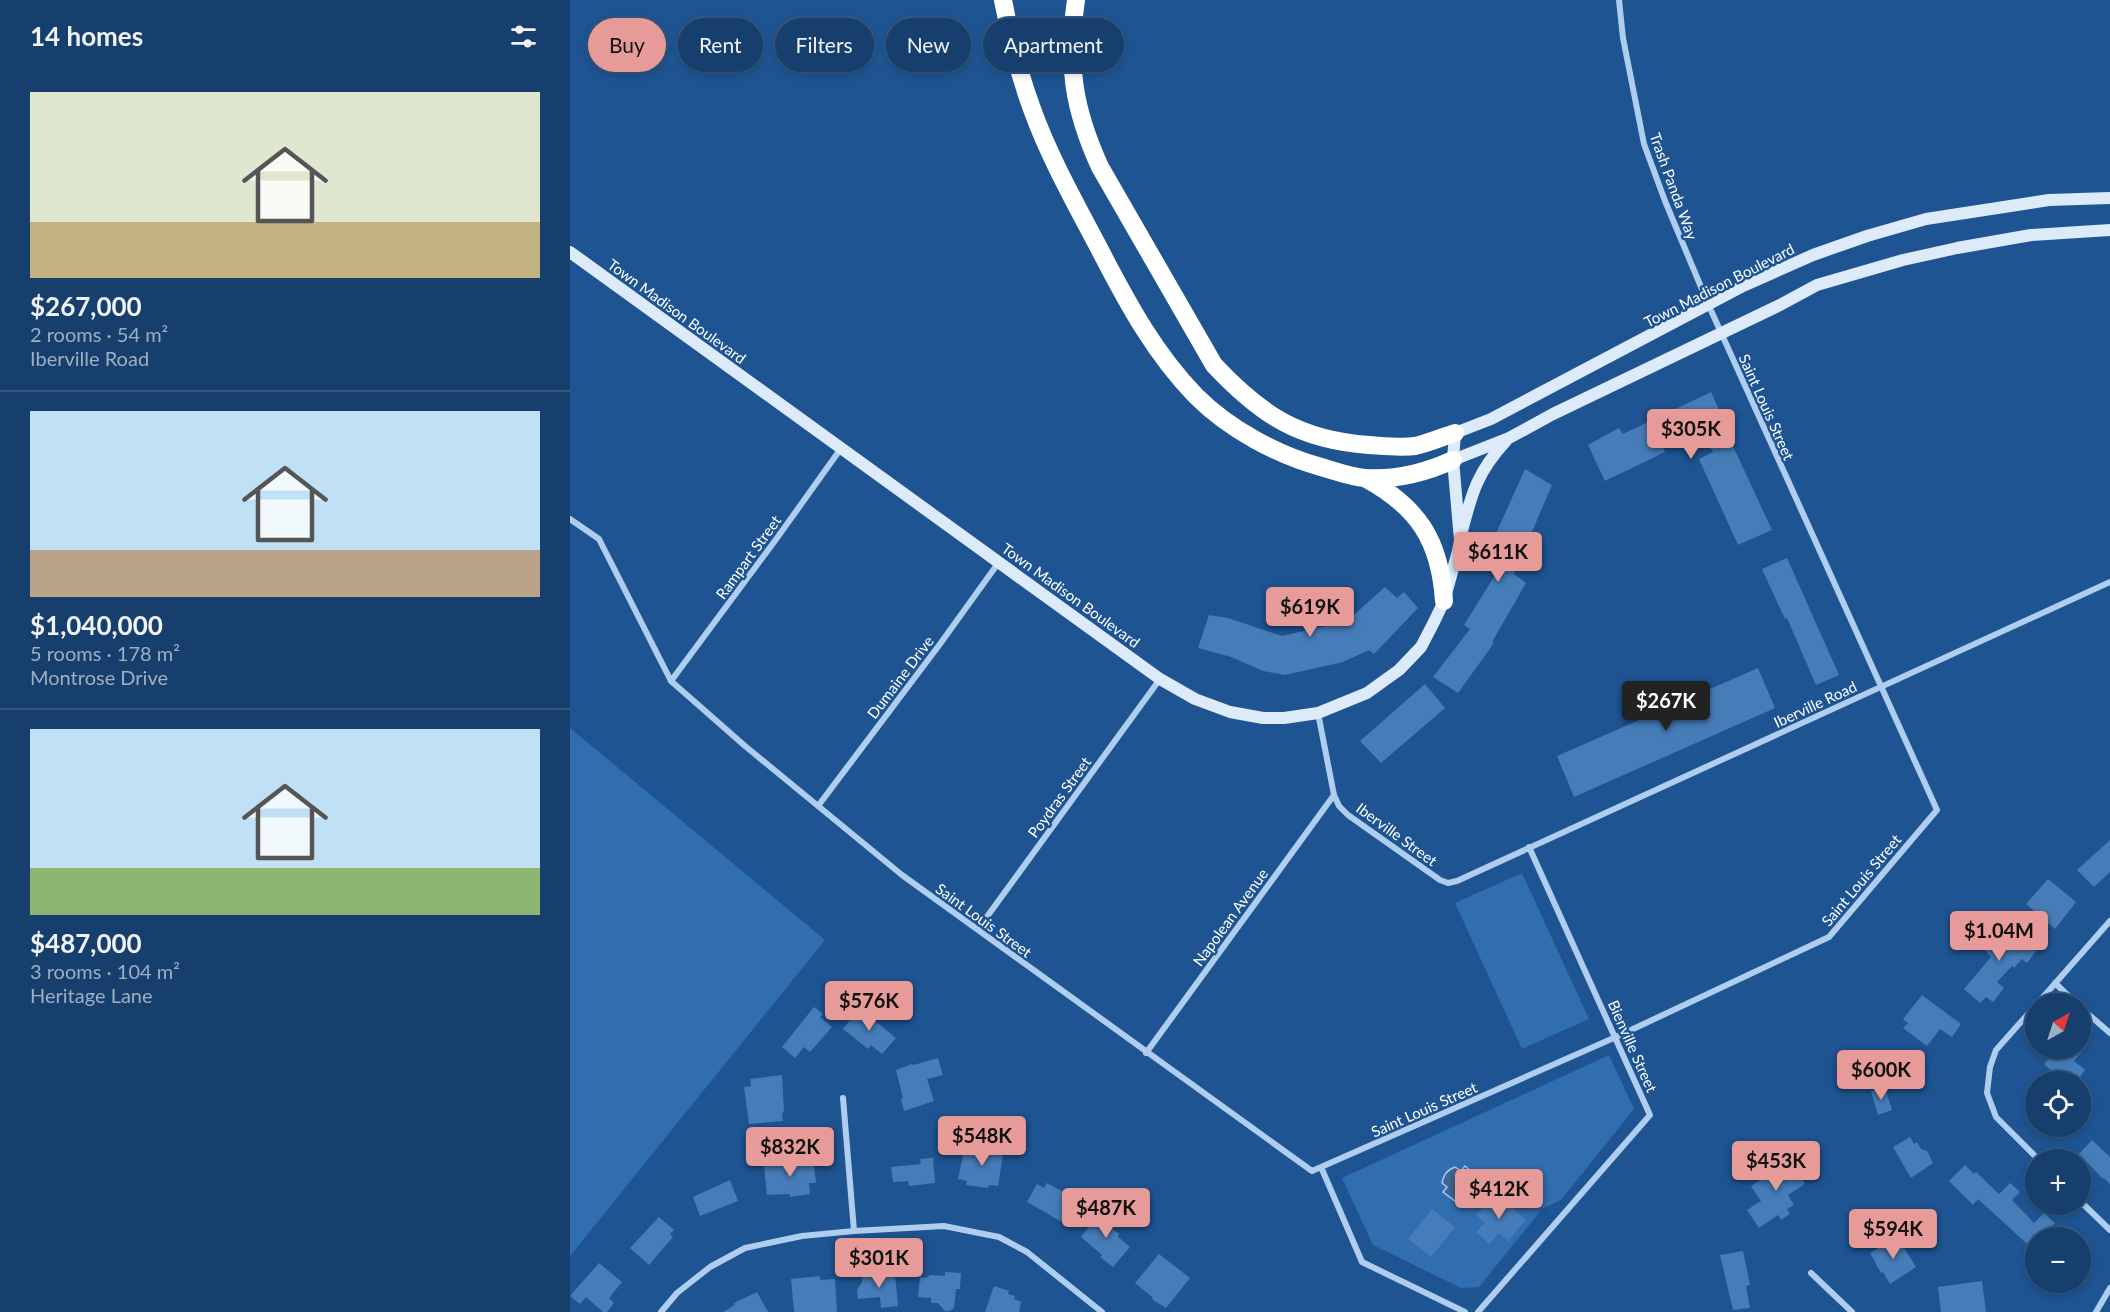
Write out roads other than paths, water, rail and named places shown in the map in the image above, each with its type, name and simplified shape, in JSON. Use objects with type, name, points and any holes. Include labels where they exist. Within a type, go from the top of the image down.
[{"type":"highway","points":[[1003,0],[1014,53],[1033,111],[1058,171],[1133,313],[1162,356],[1197,396],[1227,422],[1264,444],[1305,463],[1365,478],[1396,497],[1424,527],[1438,560],[1444,601]]},
{"type":"highway","points":[[1076,0],[1071,54],[1079,108],[1089,144],[1214,365],[1239,392],[1264,412],[1312,435],[1350,444],[1415,446],[1455,433]]},
{"type":"highway","points":[[1365,478],[1429,471],[1453,460]]},
{"type":"main road","name":"Town Madison Boulevard","points":[[570,252],[1160,678],[1195,699],[1230,712],[1263,718],[1284,718],[1318,713],[1367,693],[1399,670],[1421,647],[1444,601],[1460,540],[1453,460],[1455,433],[1491,418],[1709,306],[1743,286],[1813,255],[1926,219],[2049,200],[2110,198]]},
{"type":"main road","points":[[1453,460],[1509,438],[1553,414],[1721,334],[1817,285],[1904,260],[2031,235],[2110,230]]},
{"type":"main road","points":[[1460,540],[1475,486],[1490,458],[1509,438]]},
{"type":"street","name":"Trash Panda Way","points":[[1619,0],[1623,38],[1644,144],[1687,256],[1721,334]]},
{"type":"street","name":"Saint Louis Street","points":[[570,519],[599,540],[671,681],[745,746],[902,875],[1312,1171],[1616,1037],[1829,937],[1937,810],[1721,334]]},
{"type":"street","name":"Rampart Street","points":[[671,681],[842,447]]},
{"type":"street","name":"Dumaine Drive","points":[[818,806],[940,644],[999,561]]},
{"type":"street","name":"Iberville Road","points":[[1529,848],[2110,582]]},
{"type":"street","name":"Poydras Street","points":[[978,929],[1160,678]]},
{"type":"street","name":"Iberville Street","points":[[1318,713],[1334,795],[1339,806],[1348,815],[1440,880],[1448,883],[1457,881],[1529,848]]},
{"type":"street","name":"Napolean Avenue","points":[[1146,1053],[1334,795]]},
{"type":"street","name":"Bienville Street","points":[[1478,1312],[1650,1115],[1529,848]]},
{"type":"street","points":[[2046,993],[2110,921]]},
{"type":"street","points":[[2055,983],[2065,993]]},
{"type":"street","points":[[2025,1017],[1996,1050],[1990,1067],[1988,1093],[1996,1117],[2028,1149]]},
{"type":"street","points":[[2091,1017],[2110,1033]]},
{"type":"street","points":[[843,1098],[854,1231]]},
{"type":"street","points":[[1320,1167],[1362,1262],[1465,1312]]},
{"type":"street","points":[[2091,1212],[2110,1230]]},
{"type":"street","points":[[661,1312],[677,1293],[710,1266],[746,1248],[785,1239],[854,1231],[944,1226],[999,1237],[1027,1252],[1102,1312]]},
{"type":"street","points":[[1810,1273],[1852,1312]]},
{"type":"street","points":[[2096,1312],[2110,1288]]}]
